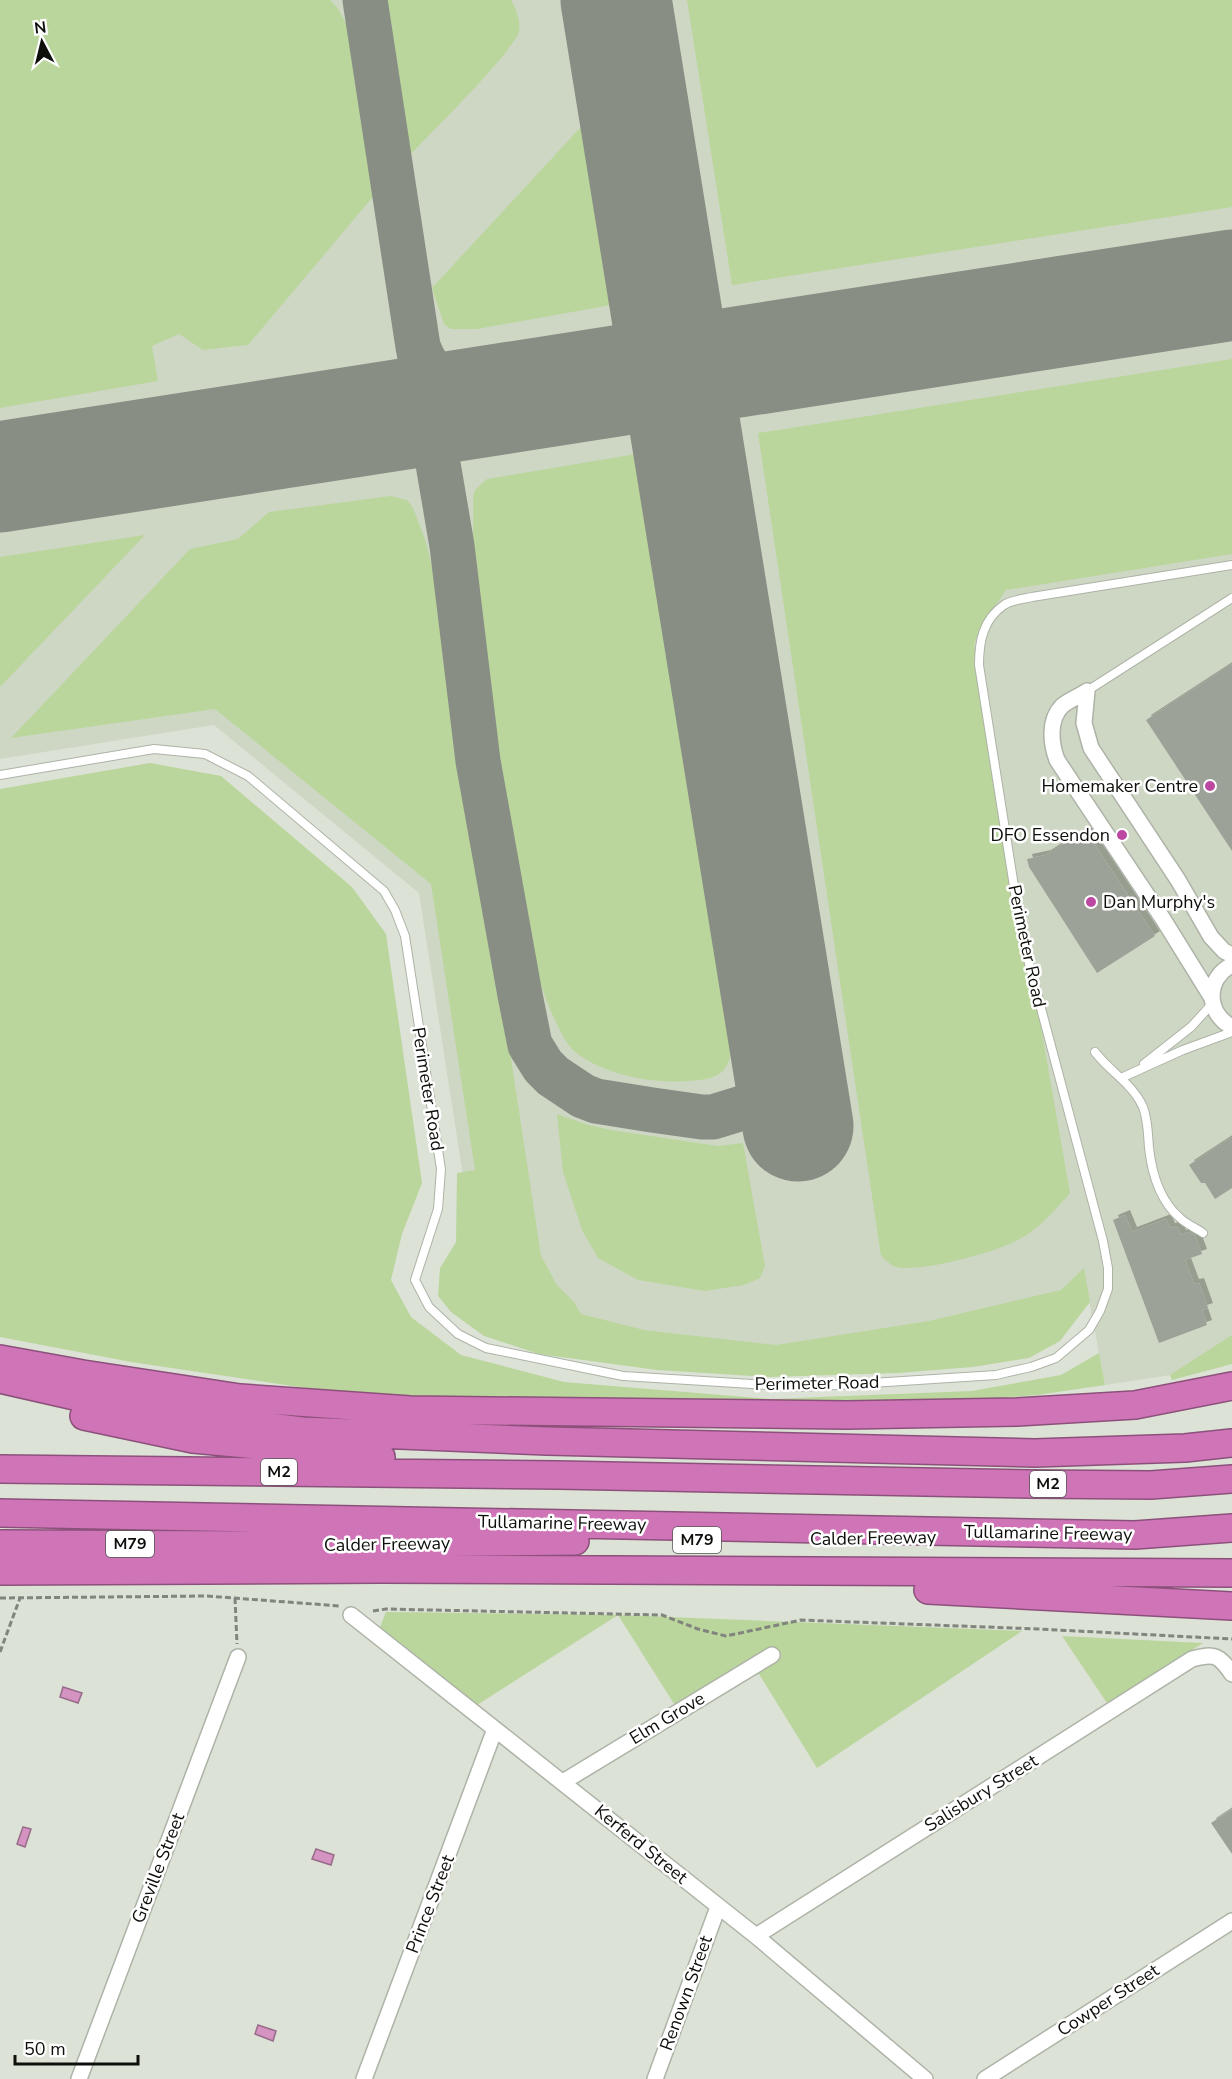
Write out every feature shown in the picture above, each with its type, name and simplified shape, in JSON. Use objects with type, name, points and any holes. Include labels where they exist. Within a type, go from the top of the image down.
[{"type":"highway","points":[[0,1359],[250,1399],[410,1410],[540,1413],[847,1415],[1017,1412],[1135,1406],[1232,1386]]},
{"type":"highway","points":[[0,1379],[187,1417],[302,1431],[547,1441],[1035,1453],[1185,1448],[1232,1443]]},
{"type":"highway","points":[[0,1399],[193,1439],[558,1475]]},
{"type":"highway","points":[[540,1413],[882,1439],[1114,1451]]},
{"type":"highway","name":"M2","points":[[0,1468],[1031,1484],[1151,1485],[1232,1479]]},
{"type":"highway","name":"Tullamarine Freeway","points":[[0,1513],[1135,1534],[1232,1528]]},
{"type":"highway","name":"Calder Freeway","points":[[0,1544],[259,1545],[1135,1534]]},
{"type":"highway","points":[[0,1571],[1232,1573]]},
{"type":"highway","points":[[520,1571],[1232,1606]]},
{"type":"street","points":[[1087,691],[1084,723],[1091,748],[1174,873],[1211,937],[1224,951],[1232,955]]},
{"type":"street","points":[[1087,691],[1063,705],[1057,714],[1052,735],[1053,750],[1057,760],[1163,919],[1221,1020],[1232,1027]]},
{"type":"street","points":[[1212,1001],[1215,981],[1232,965]]},
{"type":"street","name":"Kerferd Street","points":[[351,1615],[756,1936],[925,2079]]},
{"type":"street","name":"Elm Grove","points":[[563,1782],[772,1655]]},
{"type":"street","name":"Salisbury Street","points":[[756,1936],[1192,1659],[1209,1655],[1222,1659],[1232,1674]]},
{"type":"street","name":"Greville Street","points":[[79,2079],[238,1657]]},
{"type":"street","name":"Prince Street","points":[[364,2079],[495,1729]]},
{"type":"street","name":"Renown Street","points":[[655,2079],[718,1907]]},
{"type":"street","name":"Cowper Street","points":[[985,2079],[1232,1921]]},
{"type":"lane","name":"Perimeter Road","points":[[0,775],[154,749],[205,754],[248,776],[384,891],[395,910],[405,936],[441,1169],[438,1209],[415,1280],[429,1307],[458,1334],[486,1348],[623,1376],[800,1387],[996,1375],[1031,1367],[1056,1358],[1089,1330],[1100,1311],[1108,1288],[1108,1268],[1103,1241],[1022,937],[979,665],[979,643],[986,626],[1005,604],[1032,597],[1232,565]]},
{"type":"lane","points":[[1087,691],[1232,598]]},
{"type":"lane","points":[[1133,1072],[1191,1027],[1212,1001]]},
{"type":"lane","points":[[1122,1078],[1232,1032]]},
{"type":"lane","points":[[1095,1052],[1107,1067],[1122,1078],[1143,1107],[1153,1173],[1169,1208],[1181,1220],[1203,1233]]},
{"type":"path","points":[[0,1598],[207,1596],[338,1605],[351,1615],[386,1609],[662,1615],[698,1629],[726,1636],[801,1620],[1232,1639]]},
{"type":"path","points":[[0,1652],[20,1598]]},
{"type":"path","points":[[235,1598],[238,1657]]},
{"type":"shaded area","points":[[0,0],[1232,0],[1232,1357],[1177,1374],[1105,1385],[1086,1284],[962,1362],[486,1323],[419,893],[214,725],[0,759]]},
{"type":"shaded area","points":[[63,1687],[82,1693],[78,1703],[60,1697]]},
{"type":"shaded area","points":[[23,1827],[31,1829],[25,1847],[17,1844]]},
{"type":"shaded area","points":[[316,1849],[334,1855],[331,1865],[312,1859]]},
{"type":"shaded area","points":[[258,2025],[276,2031],[273,2041],[255,2034]]},
{"type":"green space","points":[[0,0],[330,0],[337,7],[348,27],[361,84],[377,192],[248,345],[203,350],[179,334],[152,346],[158,381],[0,408]]},
{"type":"green space","points":[[383,0],[511,0],[519,19],[519,31],[503,55],[409,156]]},
{"type":"green space","points":[[687,0],[1232,0],[1232,207],[732,285]]},
{"type":"green space","points":[[591,116],[617,304],[477,329],[451,329],[444,324],[432,288]]},
{"type":"green space","points":[[1232,359],[1232,554],[1006,590],[979,630],[974,645],[1070,1193],[1040,1225],[1026,1236],[1008,1245],[939,1264],[922,1267],[896,1267],[881,1256],[758,433]]},
{"type":"green space","points":[[642,453],[652,503],[731,1051],[726,1066],[718,1075],[705,1079],[675,1082],[628,1076],[585,1059],[573,1050],[562,1034],[545,996],[537,972],[525,917],[494,715],[473,544],[473,496],[475,490],[487,479]]},
{"type":"green space","points":[[391,496],[407,500],[413,508],[425,539],[434,575],[449,690],[501,992],[541,1256],[557,1285],[574,1302],[581,1314],[644,1330],[776,1345],[929,1321],[1061,1290],[1084,1268],[1090,1302],[1060,1341],[1029,1358],[973,1367],[898,1373],[769,1377],[657,1370],[539,1354],[484,1336],[451,1312],[438,1296],[440,1268],[456,1242],[457,1173],[475,1170],[431,884],[215,709],[11,738],[190,549],[238,539],[269,512]]},
{"type":"green space","points":[[145,535],[0,687],[0,557]]},
{"type":"green space","points":[[150,763],[221,776],[352,887],[386,934],[422,1183],[402,1234],[391,1280],[411,1317],[461,1355],[564,1382],[770,1399],[972,1391],[1061,1375],[1099,1353],[1105,1385],[1037,1395],[892,1406],[481,1403],[306,1388],[131,1362],[0,1337],[0,789]]},
{"type":"green space","points":[[557,1114],[611,1130],[718,1146],[743,1143],[765,1266],[760,1278],[744,1285],[705,1291],[638,1280],[598,1258],[582,1230],[563,1172]]},
{"type":"green space","points":[[1232,1335],[1232,1364],[1172,1380],[1170,1375]]},
{"type":"green space","points":[[386,1612],[618,1615],[477,1705],[379,1630]]},
{"type":"green space","points":[[618,1615],[1022,1631],[817,1768],[759,1674],[676,1707]]},
{"type":"green space","points":[[1062,1636],[1203,1643],[1107,1703]]},
{"type":"building","name":"Homemaker Centre","points":[[1232,664],[1232,851],[1146,720]]},
{"type":"building","name":"Dan Murphy's","points":[[1085,830],[1155,936],[1097,973],[1029,867],[1027,859],[1046,855]]},
{"type":"building","points":[[1232,1137],[1232,1188],[1215,1199],[1189,1165]]},
{"type":"building","points":[[1125,1215],[1132,1232],[1166,1219],[1170,1228],[1177,1226],[1181,1235],[1189,1232],[1195,1235],[1202,1254],[1185,1260],[1194,1284],[1199,1283],[1208,1308],[1202,1310],[1207,1325],[1159,1343],[1113,1220]]},
{"type":"building","points":[[1232,1809],[1232,1854],[1211,1823]]},
{"type":"taxiway","points":[[365,0],[417,340],[452,546],[478,761],[530,1045],[543,1066],[553,1076],[583,1096],[596,1101],[713,1117],[755,1104],[767,1093],[778,1076],[782,1060],[777,999]]},
{"type":"taxiway","points":[[418,347],[429,369],[445,385],[464,396],[488,401]]},
{"type":"runway","points":[[616,0],[798,1126]]},
{"type":"runway","points":[[0,477],[1232,285]]},
{"type":"place","name":"Homemaker Centre","points":[[1210,786]]},
{"type":"place","name":"DFO Essendon","points":[[1122,835]]},
{"type":"place","name":"Dan Murphy's","points":[[1091,902]]}]
